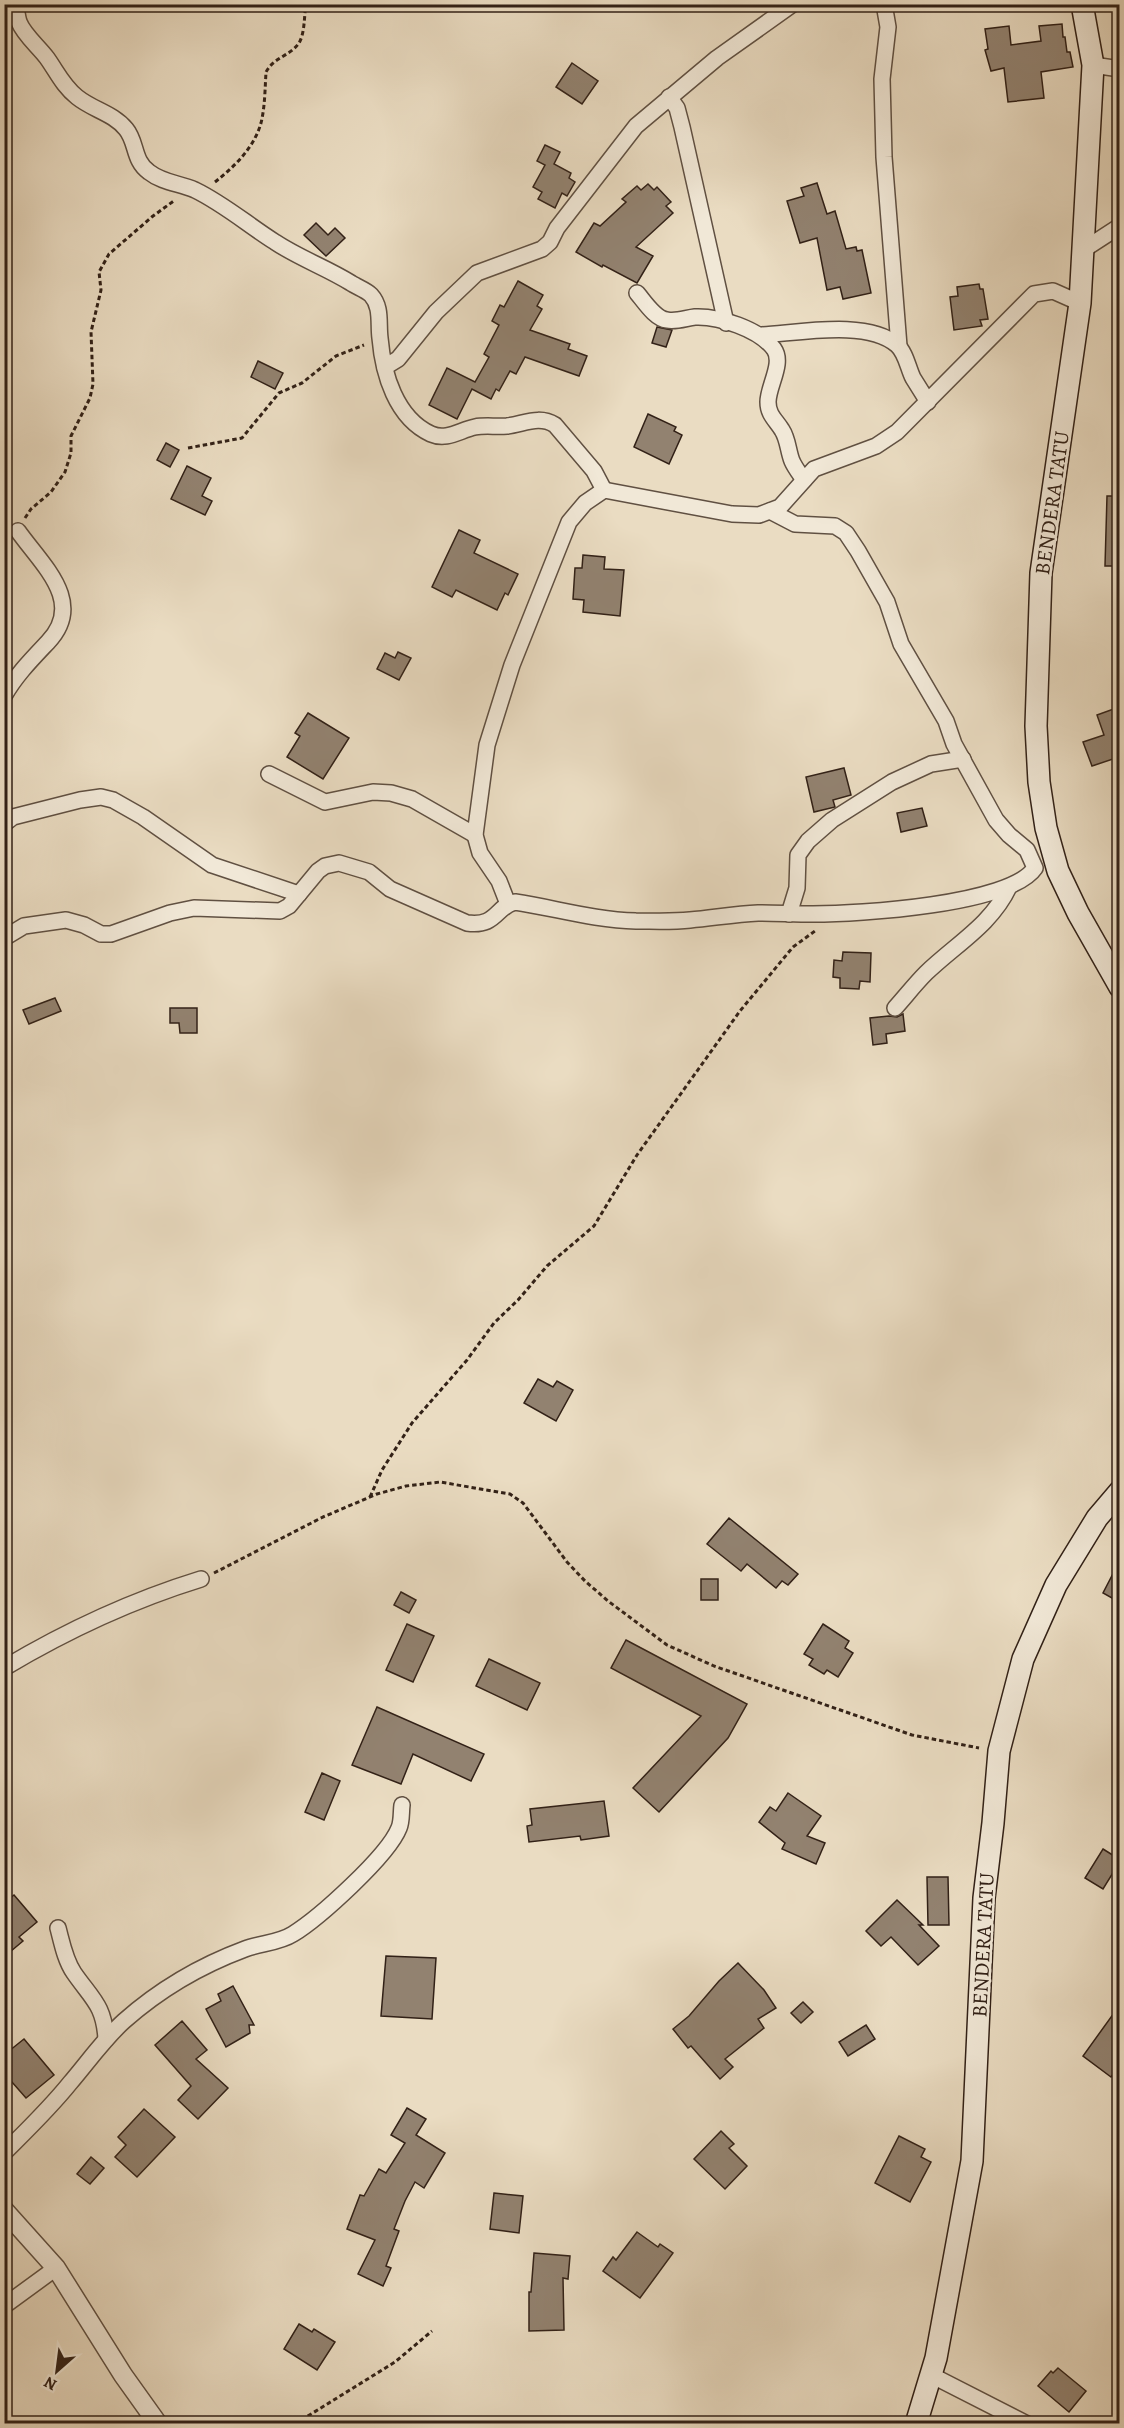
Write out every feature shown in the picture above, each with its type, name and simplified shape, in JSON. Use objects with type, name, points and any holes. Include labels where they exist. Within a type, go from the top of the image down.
[{"type":"main road","name":"BENDERA TATU","points":[[1082,4],[1093,65],[1080,303],[1041,573],[1036,726],[1039,782],[1046,828],[1058,872],[1119,987]]},
{"type":"main road","name":"BENDERA TATU","points":[[916,2424],[936,2358],[972,2161],[983,1909],[999,1751],[1023,1659],[1056,1585],[1097,1518],[1119,1491]]},
{"type":"street","points":[[15,4],[20,24],[49,60],[65,86],[79,99],[114,117],[127,130],[134,153],[146,171],[163,181],[198,192],[234,213],[276,243],[326,268],[370,295],[379,308],[380,339],[389,382],[403,412],[420,427],[433,435],[460,434],[473,428],[509,426],[538,420],[549,421],[594,471],[604,490]]},
{"type":"street","points":[[385,367],[398,359],[447,300],[477,273],[542,249],[550,242],[570,211],[636,126],[717,58],[793,4]]},
{"type":"street","points":[[884,4],[888,27],[882,79],[884,157],[899,346],[912,377],[928,402]]},
{"type":"street","points":[[1093,65],[1119,69]]},
{"type":"street","points":[[669,97],[677,108],[682,127],[726,323]]},
{"type":"street","points":[[1083,250],[1119,226]]},
{"type":"street","points":[[508,904],[499,881],[480,853],[475,835],[487,745],[512,665],[569,522],[585,503],[604,490],[732,514],[759,515],[780,507],[814,469],[876,446],[897,432],[1034,294],[1053,291],[1080,303]]},
{"type":"street","points":[[637,293],[666,320],[698,317],[726,323],[762,335],[825,330],[866,332],[887,338],[899,346]]},
{"type":"street","points":[[762,335],[778,357],[768,402],[770,413],[774,422],[782,430],[791,460],[804,480]]},
{"type":"street","points":[[4,938],[24,926],[66,920],[84,925],[100,934],[111,934],[170,913],[194,908],[280,911],[289,906],[318,871],[325,866],[339,863],[369,872],[390,889],[467,923],[478,924],[501,913],[508,904],[514,902],[582,916],[634,921],[688,920],[756,913],[844,913],[973,898],[1009,887],[1029,877],[1035,868],[1033,861],[1027,850],[1009,836],[996,820],[954,744],[941,713],[901,644],[886,602],[846,533],[836,526],[795,524],[770,511]]},
{"type":"street","points":[[4,696],[12,682],[51,639],[62,622],[65,608],[62,594],[18,531]]},
{"type":"street","points":[[789,914],[797,888],[798,855],[808,841],[832,820],[892,782],[931,764],[963,759]]},
{"type":"street","points":[[269,774],[325,802],[373,792],[412,799],[475,835]]},
{"type":"street","points":[[4,824],[13,818],[80,800],[101,797],[113,800],[143,817],[212,865],[299,894]]},
{"type":"street","points":[[895,1008],[926,973],[985,922],[1000,905],[1009,887]]},
{"type":"street","points":[[4,1668],[48,1641],[164,1591],[201,1579]]},
{"type":"street","points":[[4,2153],[69,2085],[106,2039],[124,2021],[162,1992],[210,1963],[248,1948],[293,1935],[360,1877],[380,1855],[399,1827],[402,1805]]},
{"type":"street","points":[[58,1928],[67,1961],[98,2005],[105,2020],[106,2039]]},
{"type":"street","points":[[4,2211],[56,2268],[123,2375],[158,2424]]},
{"type":"street","points":[[4,2306],[56,2268]]},
{"type":"street","points":[[931,2375],[1027,2424]]},
{"type":"path","points":[[18,531],[31,509],[51,492],[65,472],[71,453],[71,436],[90,399],[93,384],[92,332],[100,290],[99,272],[109,254],[129,236],[171,202],[198,192],[225,174],[250,146],[261,123],[266,72],[270,64],[290,52],[299,42],[306,4]]},
{"type":"path","points":[[188,448],[242,438],[279,393],[303,383],[336,356],[380,339]]},
{"type":"path","points":[[369,1499],[382,1470],[412,1424],[467,1360],[494,1323],[548,1266],[594,1226],[637,1155],[740,1011],[794,947],[844,913]]},
{"type":"path","points":[[201,1579],[323,1517],[377,1494],[406,1486],[440,1482],[510,1494],[523,1503],[567,1562],[585,1581],[668,1645],[714,1666],[912,1735],[999,1751]]},
{"type":"path","points":[[295,2424],[395,2362],[432,2331]]},
{"type":"building","points":[[1062,24],[1063,37],[1065,37],[1067,52],[1070,52],[1073,67],[1041,72],[1044,98],[1008,102],[1004,68],[991,71],[985,50],[988,49],[985,29],[1009,26],[1011,45],[1041,41],[1039,26]]},
{"type":"building","points":[[572,63],[598,81],[582,104],[556,87]]},
{"type":"building","points":[[545,145],[560,152],[554,164],[571,173],[569,178],[575,182],[567,196],[562,193],[555,208],[538,199],[542,192],[533,187],[545,165],[537,161]]},
{"type":"building","points":[[817,183],[827,214],[835,211],[846,249],[856,247],[857,251],[862,250],[871,293],[843,299],[840,287],[827,290],[817,238],[800,243],[787,201],[804,196],[801,188]]},
{"type":"building","points":[[648,184],[654,190],[657,187],[671,202],[666,206],[673,213],[636,247],[653,256],[637,283],[576,252],[594,223],[600,226],[626,202],[622,199],[637,186],[641,190]]},
{"type":"building","points":[[316,223],[328,235],[335,228],[345,238],[326,256],[304,235]]},
{"type":"building","points":[[518,281],[543,295],[537,306],[542,309],[530,330],[570,344],[568,349],[587,356],[579,376],[525,357],[516,374],[510,371],[499,391],[496,389],[491,399],[472,389],[457,419],[429,405],[447,368],[475,382],[489,357],[484,354],[499,325],[492,321],[500,305],[504,307]]},
{"type":"building","points":[[979,284],[980,289],[983,289],[988,319],[980,320],[982,326],[954,330],[950,297],[958,296],[957,287]]},
{"type":"building","points":[[657,327],[672,330],[666,347],[652,343]]},
{"type":"building","points":[[258,361],[283,373],[275,389],[251,377]]},
{"type":"building","points":[[648,414],[676,427],[674,431],[682,435],[669,464],[634,447]]},
{"type":"building","points":[[166,443],[179,450],[170,467],[157,460]]},
{"type":"building","points":[[187,466],[211,478],[202,496],[212,501],[205,515],[171,499]]},
{"type":"building","points":[[1107,496],[1119,496],[1119,566],[1105,566]]},
{"type":"building","points":[[459,530],[480,540],[474,553],[518,574],[508,595],[505,593],[497,610],[456,590],[452,597],[432,587]]},
{"type":"building","points":[[583,555],[605,557],[604,569],[624,570],[620,616],[583,612],[584,600],[573,599],[575,568],[582,568]]},
{"type":"building","points":[[398,652],[411,658],[399,680],[377,669],[385,653],[395,658]]},
{"type":"building","points":[[1119,707],[1119,757],[1092,766],[1083,742],[1104,735],[1097,715]]},
{"type":"building","points":[[308,713],[349,738],[323,779],[287,757],[300,736],[295,733]]},
{"type":"building","points":[[844,768],[851,795],[833,800],[835,807],[814,812],[806,777]]},
{"type":"building","points":[[922,808],[927,826],[901,832],[897,813]]},
{"type":"building","points":[[843,952],[871,953],[870,982],[860,981],[859,989],[840,988],[840,978],[833,977],[834,960],[842,961]]},
{"type":"building","points":[[55,998],[61,1011],[29,1024],[23,1010]]},
{"type":"building","points":[[170,1008],[197,1008],[197,1033],[180,1033],[179,1023],[170,1023]]},
{"type":"building","points":[[903,1014],[905,1031],[886,1034],[887,1043],[873,1045],[870,1018],[897,1017]]},
{"type":"building","points":[[538,1379],[553,1387],[557,1381],[573,1390],[556,1421],[524,1403]]},
{"type":"building","points":[[729,1518],[798,1574],[788,1585],[782,1581],[776,1588],[747,1564],[741,1571],[707,1544]]},
{"type":"building","points":[[1119,1562],[1119,1602],[1103,1593]]},
{"type":"building","points":[[701,1579],[718,1579],[718,1600],[701,1600]]},
{"type":"building","points":[[401,1592],[416,1600],[409,1613],[394,1605]]},
{"type":"building","points":[[407,1624],[434,1636],[413,1682],[386,1670]]},
{"type":"building","points":[[823,1624],[849,1641],[845,1648],[853,1653],[838,1677],[827,1670],[824,1674],[809,1665],[813,1659],[804,1654]]},
{"type":"building","points":[[626,1640],[747,1704],[728,1738],[659,1812],[633,1788],[701,1716],[611,1668]]},
{"type":"building","points":[[489,1659],[540,1683],[527,1710],[476,1686]]},
{"type":"building","points":[[377,1707],[484,1754],[471,1781],[413,1754],[401,1784],[352,1765]]},
{"type":"building","points":[[322,1773],[340,1781],[324,1820],[305,1812]]},
{"type":"building","points":[[788,1793],[821,1816],[807,1836],[825,1843],[816,1864],[782,1849],[785,1843],[759,1822],[770,1807],[776,1811]]},
{"type":"building","points":[[604,1801],[609,1836],[581,1840],[580,1836],[529,1842],[527,1826],[532,1825],[530,1809]]},
{"type":"building","points":[[1103,1849],[1119,1859],[1119,1863],[1103,1889],[1085,1878]]},
{"type":"building","points":[[927,1877],[948,1877],[949,1925],[928,1925]]},
{"type":"building","points":[[14,1895],[37,1922],[19,1937],[23,1941],[4,1957],[4,1903]]},
{"type":"building","points":[[897,1900],[923,1925],[919,1925],[939,1946],[918,1965],[891,1937],[881,1946],[866,1931]]},
{"type":"building","points":[[386,1956],[436,1958],[432,2019],[381,2016]]},
{"type":"building","points":[[738,1963],[764,1990],[776,2008],[758,2019],[764,2028],[725,2059],[733,2067],[720,2079],[691,2046],[688,2048],[673,2029],[689,2016]]},
{"type":"building","points":[[233,1986],[254,2025],[249,2025],[250,2033],[226,2047],[206,2009],[221,2001],[218,1994]]},
{"type":"building","points":[[803,2002],[813,2012],[801,2023],[791,2013]]},
{"type":"building","points":[[1119,2006],[1119,2066],[1111,2077],[1083,2056]]},
{"type":"building","points":[[182,2021],[207,2050],[196,2059],[228,2088],[198,2119],[178,2100],[191,2086],[155,2045]]},
{"type":"building","points":[[866,2025],[875,2039],[848,2056],[839,2042]]},
{"type":"building","points":[[24,2039],[54,2075],[26,2098],[4,2073],[4,2055]]},
{"type":"building","points":[[407,2108],[426,2119],[416,2135],[445,2153],[424,2188],[415,2182],[405,2201],[394,2229],[399,2231],[386,2266],[391,2268],[383,2286],[358,2274],[375,2240],[347,2229],[360,2195],[364,2196],[379,2169],[386,2173],[405,2143],[391,2135]]},
{"type":"building","points":[[144,2109],[175,2137],[137,2177],[115,2157],[126,2145],[118,2137]]},
{"type":"building","points":[[721,2131],[734,2144],[729,2148],[747,2166],[725,2189],[694,2159]]},
{"type":"building","points":[[899,2136],[925,2149],[921,2157],[931,2162],[910,2202],[875,2183]]},
{"type":"building","points":[[91,2157],[104,2168],[90,2184],[77,2174]]},
{"type":"building","points":[[494,2193],[523,2196],[519,2233],[490,2229]]},
{"type":"building","points":[[637,2232],[658,2247],[660,2244],[673,2253],[640,2298],[603,2271],[613,2257],[616,2260]]},
{"type":"building","points":[[534,2253],[570,2256],[568,2279],[563,2278],[564,2330],[529,2331],[529,2292],[531,2292]]},
{"type":"building","points":[[299,2324],[312,2332],[314,2329],[335,2342],[317,2370],[284,2349]]},
{"type":"building","points":[[1058,2368],[1086,2391],[1069,2412],[1038,2386],[1051,2371],[1053,2373]]}]
